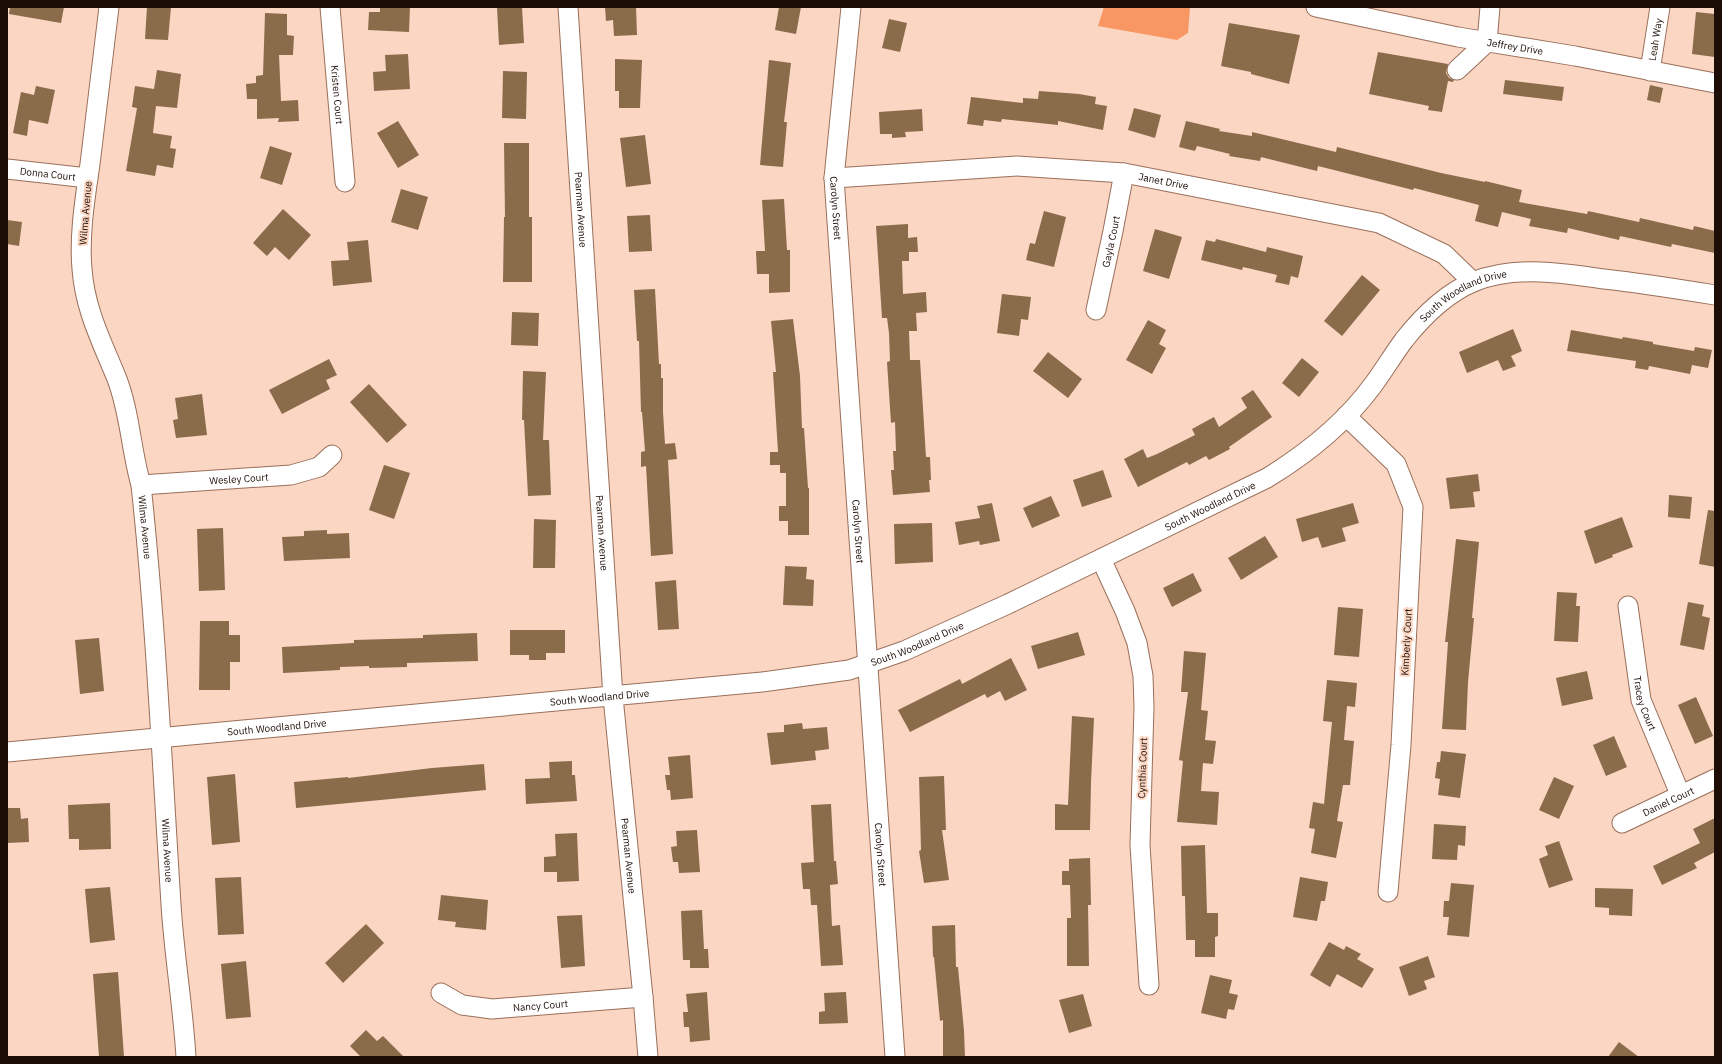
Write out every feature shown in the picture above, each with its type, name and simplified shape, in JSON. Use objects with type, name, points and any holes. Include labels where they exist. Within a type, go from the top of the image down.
[{"type":"street","name":"Wilma Avenue","points":[[109,7],[81,241],[81,269],[84,292],[96,329],[117,379],[130,425],[136,468],[141,485],[161,737],[173,939],[186,1057]]},
{"type":"street","name":"Kristen Court","points":[[330,7],[345,182]]},
{"type":"street","name":"Pearman Avenue","points":[[568,7],[613,697],[648,1057]]},
{"type":"street","name":"Carolyn Street","points":[[851,7],[834,178],[866,664],[895,1057]]},
{"type":"street","name":"Jeffrey Drive","points":[[1316,7],[1487,42],[1576,56],[1715,84]]},
{"type":"street","points":[[1457,70],[1487,42],[1490,7]]},
{"type":"street","name":"Leah Way","points":[[1650,71],[1660,7]]},
{"type":"street","name":"Janet Drive","points":[[834,178],[1017,166],[1124,173],[1379,224],[1444,254],[1473,282]]},
{"type":"street","name":"Donna Court","points":[[7,169],[88,178]]},
{"type":"street","name":"Gayla Court","points":[[1096,310],[1124,173]]},
{"type":"street","name":"South Woodland Drive","points":[[7,752],[613,697],[791,679],[841,671],[904,651],[1008,604],[1267,478],[1292,463],[1315,446],[1346,416],[1373,386],[1404,340],[1440,301],[1473,282],[1511,273],[1537,272],[1608,279],[1715,295]]},
{"type":"street","name":"Kimberly Court","points":[[1346,416],[1396,464],[1413,507],[1402,745],[1388,892]]},
{"type":"street","name":"Wesley Court","points":[[141,485],[291,475],[320,467],[332,456]]},
{"type":"street","name":"Cynthia Court","points":[[1101,559],[1135,636],[1141,659],[1143,676],[1144,707],[1140,844],[1149,985]]},
{"type":"street","name":"Tracey Court","points":[[1628,606],[1641,700],[1680,794]]},
{"type":"street","name":"Daniel Court","points":[[1622,823],[1680,794],[1715,779]]},
{"type":"street","name":"Nancy Court","points":[[441,993],[462,1005],[492,1009],[643,997]]},
{"type":"shaded area","points":[[1104,7],[1190,7],[1188,33],[1177,40],[1098,26]]},
{"type":"building","points":[[10,7],[64,7],[61,23],[9,14]]},
{"type":"building","points":[[147,7],[171,7],[168,40],[145,39]]},
{"type":"building","points":[[380,7],[410,7],[409,32],[368,30],[369,12],[380,12]]},
{"type":"building","points":[[497,7],[522,7],[524,43],[499,45]]},
{"type":"building","points":[[605,7],[636,7],[637,35],[614,36],[613,20],[606,21]]},
{"type":"building","points":[[779,7],[801,7],[796,34],[775,30]]},
{"type":"building","points":[[1696,12],[1715,14],[1715,57],[1692,54]]},
{"type":"building","points":[[265,13],[287,14],[287,35],[294,36],[293,55],[279,55],[281,101],[298,100],[299,121],[278,122],[279,118],[257,119],[257,99],[247,99],[246,84],[256,83],[256,76],[263,75]]},
{"type":"building","points":[[889,19],[907,23],[900,52],[882,48]]},
{"type":"building","points":[[1229,23],[1300,35],[1289,84],[1251,74],[1251,72],[1221,66]]},
{"type":"building","points":[[1378,52],[1448,64],[1446,73],[1449,78],[1454,80],[1453,82],[1448,81],[1442,112],[1428,110],[1429,106],[1369,94]]},
{"type":"building","points":[[408,54],[410,89],[374,91],[373,72],[386,71],[385,55]]},
{"type":"building","points":[[615,59],[642,60],[640,108],[619,108],[619,91],[615,91]]},
{"type":"building","points":[[769,60],[791,63],[784,122],[787,122],[783,167],[760,165]]},
{"type":"building","points":[[157,70],[181,74],[177,108],[156,106],[153,133],[172,136],[170,148],[176,149],[173,168],[157,165],[155,176],[126,171],[137,108],[132,107],[135,86],[154,89]]},
{"type":"building","points":[[503,71],[527,72],[526,119],[502,118]]},
{"type":"building","points":[[1505,80],[1564,87],[1562,101],[1503,94]]},
{"type":"building","points":[[1650,85],[1663,88],[1660,103],[1647,100]]},
{"type":"building","points":[[36,86],[55,90],[48,124],[29,120],[27,136],[13,133],[21,92],[34,95]]},
{"type":"building","points":[[1039,91],[1079,94],[1096,97],[1095,104],[1107,106],[1103,130],[1058,121],[1058,125],[1002,119],[1001,122],[984,120],[983,126],[967,124],[971,97],[1023,103],[1023,98],[1038,99]]},
{"type":"building","points":[[1134,108],[1161,115],[1155,138],[1128,130]]},
{"type":"building","points":[[922,109],[923,131],[905,132],[906,137],[892,138],[892,134],[880,134],[879,112]]},
{"type":"building","points":[[398,121],[419,155],[398,168],[377,133]]},
{"type":"building","points":[[1186,121],[1220,129],[1219,131],[1252,136],[1252,132],[1336,152],[1337,147],[1441,173],[1485,181],[1522,190],[1519,202],[1587,214],[1588,211],[1639,222],[1640,218],[1693,230],[1694,226],[1715,231],[1715,253],[1672,244],[1671,247],[1620,236],[1619,240],[1568,228],[1567,233],[1529,226],[1531,219],[1502,212],[1498,227],[1475,221],[1479,205],[1414,188],[1413,190],[1318,166],[1317,171],[1261,157],[1260,161],[1229,156],[1230,154],[1197,146],[1195,151],[1179,147]]},
{"type":"building","points":[[645,135],[651,184],[626,187],[620,138]]},
{"type":"building","points":[[504,143],[529,143],[529,217],[532,217],[532,282],[503,282],[505,217]]},
{"type":"building","points":[[270,146],[292,153],[282,185],[260,178]]},
{"type":"building","points":[[401,189],[428,197],[418,230],[391,222]]},
{"type":"building","points":[[784,199],[787,250],[790,250],[790,292],[769,293],[769,274],[757,274],[756,251],[765,251],[762,200]]},
{"type":"building","points":[[283,209],[311,235],[289,260],[275,247],[267,256],[253,243]]},
{"type":"building","points":[[1044,211],[1066,217],[1054,267],[1026,260],[1030,243],[1035,244]]},
{"type":"building","points":[[650,215],[652,251],[629,252],[627,216]]},
{"type":"building","points":[[7,220],[22,222],[19,246],[7,244]]},
{"type":"building","points":[[908,224],[908,238],[917,237],[918,252],[909,252],[909,261],[902,261],[903,294],[926,292],[927,312],[916,313],[917,331],[909,331],[910,360],[920,360],[926,457],[930,457],[931,480],[929,480],[930,492],[893,495],[891,470],[894,470],[893,451],[896,451],[895,422],[891,423],[887,362],[890,361],[889,333],[887,318],[882,318],[876,226]]},
{"type":"building","points":[[1155,229],[1182,237],[1169,279],[1143,271]]},
{"type":"building","points":[[1216,239],[1266,252],[1267,247],[1303,256],[1298,278],[1291,276],[1289,285],[1275,282],[1277,275],[1243,267],[1242,270],[1201,260],[1206,240],[1215,242]]},
{"type":"building","points":[[368,240],[372,282],[333,286],[331,261],[349,260],[347,242]]},
{"type":"building","points":[[1362,275],[1380,290],[1342,336],[1324,321]]},
{"type":"building","points":[[655,289],[659,364],[661,364],[661,378],[663,378],[665,444],[675,443],[677,459],[668,460],[673,554],[651,556],[646,466],[641,467],[641,452],[645,451],[641,412],[639,341],[637,341],[634,290]]},
{"type":"building","points":[[1002,294],[1031,297],[1028,320],[1021,319],[1019,336],[997,333]]},
{"type":"building","points":[[512,312],[539,313],[538,346],[511,345]]},
{"type":"building","points":[[793,319],[800,376],[802,428],[804,428],[809,488],[809,535],[788,535],[788,521],[779,521],[779,506],[786,506],[786,473],[780,473],[780,465],[770,465],[770,452],[778,452],[773,372],[776,372],[771,321]]},
{"type":"building","points":[[1148,320],[1166,330],[1159,344],[1166,348],[1152,374],[1126,360]]},
{"type":"building","points":[[1513,329],[1522,351],[1511,356],[1516,366],[1503,371],[1498,360],[1467,373],[1459,352]]},
{"type":"building","points":[[1571,330],[1622,339],[1623,337],[1653,342],[1653,344],[1694,351],[1695,347],[1712,350],[1708,368],[1692,365],[1690,374],[1649,366],[1648,370],[1635,368],[1636,361],[1567,351]]},
{"type":"building","points":[[1048,352],[1082,379],[1068,398],[1033,371]]},
{"type":"building","points":[[1302,358],[1319,372],[1299,397],[1282,383]]},
{"type":"building","points":[[329,359],[337,375],[326,380],[330,389],[282,414],[269,390]]},
{"type":"building","points":[[523,371],[546,372],[543,440],[549,440],[551,495],[528,496],[524,420],[522,420]]},
{"type":"building","points":[[369,384],[407,425],[387,443],[350,402]]},
{"type":"building","points":[[1253,390],[1272,417],[1229,447],[1230,449],[1209,460],[1206,456],[1189,465],[1187,462],[1138,487],[1124,459],[1143,449],[1147,458],[1157,454],[1195,435],[1192,429],[1214,417],[1219,427],[1247,408],[1241,398]]},
{"type":"building","points":[[202,394],[207,435],[176,438],[173,420],[178,419],[175,398]]},
{"type":"building","points":[[384,465],[410,473],[394,519],[369,510]]},
{"type":"building","points":[[1103,470],[1112,497],[1082,507],[1073,480]]},
{"type":"building","points":[[1478,474],[1480,491],[1473,492],[1475,507],[1450,509],[1446,478]]},
{"type":"building","points":[[1669,495],[1692,497],[1690,519],[1668,517]]},
{"type":"building","points":[[1051,496],[1060,516],[1032,528],[1023,508]]},
{"type":"building","points":[[992,503],[1000,541],[980,545],[979,541],[959,545],[955,522],[980,518],[977,506]]},
{"type":"building","points":[[1353,503],[1359,523],[1342,528],[1346,541],[1322,548],[1318,537],[1302,542],[1296,519]]},
{"type":"building","points":[[1708,510],[1715,511],[1715,567],[1699,564]]},
{"type":"building","points":[[1622,517],[1633,547],[1612,555],[1613,557],[1595,564],[1584,531]]},
{"type":"building","points":[[534,519],[556,520],[555,568],[533,568]]},
{"type":"building","points":[[932,523],[933,562],[895,564],[894,524]]},
{"type":"building","points":[[223,528],[225,590],[199,591],[197,529]]},
{"type":"building","points":[[327,530],[327,534],[349,533],[350,558],[284,561],[282,537],[304,536],[304,531]]},
{"type":"building","points":[[1265,536],[1278,557],[1241,580],[1228,558]]},
{"type":"building","points":[[1456,539],[1479,542],[1472,618],[1474,618],[1468,682],[1466,730],[1442,729],[1448,642],[1445,642]]},
{"type":"building","points":[[785,566],[807,567],[806,579],[814,580],[813,606],[783,605]]},
{"type":"building","points":[[1193,573],[1202,591],[1172,607],[1163,588]]},
{"type":"building","points":[[676,580],[679,629],[658,630],[655,582]]},
{"type":"building","points":[[1557,592],[1577,593],[1576,606],[1580,606],[1578,642],[1554,641]]},
{"type":"building","points":[[1688,602],[1704,605],[1702,616],[1710,618],[1704,650],[1680,645]]},
{"type":"building","points":[[1338,607],[1363,609],[1359,657],[1334,655]]},
{"type":"building","points":[[200,621],[229,621],[229,635],[240,635],[240,662],[230,662],[230,690],[199,690]]},
{"type":"building","points":[[510,630],[565,630],[565,653],[546,653],[546,660],[529,660],[529,655],[510,655]]},
{"type":"building","points":[[1078,632],[1085,655],[1038,669],[1031,646]]},
{"type":"building","points":[[477,633],[478,661],[407,663],[407,667],[340,667],[340,670],[283,673],[282,647],[354,643],[354,640],[423,638],[423,635]]},
{"type":"building","points":[[99,638],[104,691],[80,694],[75,640]]},
{"type":"building","points":[[1184,651],[1206,653],[1201,710],[1208,711],[1205,740],[1216,741],[1213,764],[1203,763],[1201,791],[1219,792],[1217,825],[1177,822],[1183,761],[1179,760],[1188,692],[1181,692]]},
{"type":"building","points":[[1011,658],[1027,690],[1005,701],[1000,691],[987,698],[985,694],[910,732],[898,710],[960,679],[962,684]]},
{"type":"building","points":[[1587,671],[1593,699],[1562,706],[1556,678]]},
{"type":"building","points":[[1327,680],[1357,683],[1355,707],[1347,706],[1344,740],[1354,741],[1350,785],[1343,785],[1337,821],[1343,822],[1336,858],[1311,853],[1315,829],[1309,828],[1313,802],[1324,804],[1332,722],[1323,721]]},
{"type":"building","points":[[1696,697],[1713,736],[1695,744],[1678,705]]},
{"type":"building","points":[[1072,716],[1094,718],[1090,830],[1055,830],[1055,804],[1068,805]]},
{"type":"building","points":[[802,723],[803,729],[827,727],[829,749],[815,751],[816,760],[771,765],[767,733],[784,732],[784,725]]},
{"type":"building","points":[[1614,736],[1627,767],[1606,776],[1593,745]]},
{"type":"building","points":[[1441,751],[1466,754],[1460,798],[1438,795],[1440,779],[1435,778],[1437,762],[1440,762]]},
{"type":"building","points":[[690,755],[693,798],[671,800],[670,790],[667,790],[665,775],[670,775],[668,757]]},
{"type":"building","points":[[572,761],[572,775],[575,775],[577,801],[526,804],[525,779],[550,778],[549,762]]},
{"type":"building","points":[[484,764],[486,790],[296,808],[294,782]]},
{"type":"building","points":[[235,774],[240,842],[212,845],[207,777]]},
{"type":"building","points":[[944,776],[946,830],[942,830],[949,880],[924,883],[919,851],[921,850],[919,777]]},
{"type":"building","points":[[1554,777],[1574,786],[1559,819],[1539,810]]},
{"type":"building","points":[[110,803],[111,849],[79,850],[79,839],[69,839],[68,805]]},
{"type":"building","points":[[831,804],[834,861],[836,861],[838,884],[830,885],[832,926],[840,925],[843,965],[821,966],[817,905],[811,905],[810,889],[803,889],[801,863],[814,862],[811,805]]},
{"type":"building","points":[[7,808],[20,808],[21,819],[28,818],[29,842],[7,843]]},
{"type":"building","points":[[1715,818],[1715,852],[1694,863],[1697,868],[1662,885],[1653,866],[1700,843],[1693,829]]},
{"type":"building","points":[[1434,824],[1466,826],[1465,846],[1458,845],[1457,860],[1432,859]]},
{"type":"building","points":[[697,830],[700,872],[679,873],[678,862],[673,862],[671,847],[677,846],[676,831]]},
{"type":"building","points":[[577,833],[579,881],[557,882],[557,872],[544,872],[544,857],[556,856],[555,834]]},
{"type":"building","points":[[1559,841],[1573,880],[1549,888],[1539,859],[1548,855],[1545,846]]},
{"type":"building","points":[[1205,845],[1207,913],[1218,913],[1218,936],[1215,937],[1215,957],[1195,957],[1195,940],[1186,940],[1185,896],[1182,896],[1181,846]]},
{"type":"building","points":[[1090,858],[1091,905],[1088,905],[1089,966],[1067,966],[1067,918],[1071,918],[1070,885],[1062,885],[1062,871],[1069,871],[1069,859]]},
{"type":"building","points":[[241,877],[244,934],[218,935],[215,878]]},
{"type":"building","points":[[1300,877],[1328,882],[1325,901],[1321,901],[1317,921],[1293,917]]},
{"type":"building","points":[[1451,883],[1474,885],[1469,937],[1447,935],[1449,917],[1443,917],[1444,901],[1449,901]]},
{"type":"building","points":[[110,887],[115,940],[90,943],[85,889]]},
{"type":"building","points":[[1595,888],[1633,889],[1632,916],[1609,915],[1609,908],[1595,907]]},
{"type":"building","points":[[441,895],[488,900],[486,930],[455,927],[456,922],[438,920]]},
{"type":"building","points":[[702,910],[704,949],[708,949],[709,968],[690,968],[690,960],[683,960],[681,911]]},
{"type":"building","points":[[582,915],[585,966],[561,968],[557,916]]},
{"type":"building","points":[[366,924],[384,943],[343,983],[325,963]]},
{"type":"building","points":[[955,925],[956,967],[958,967],[965,1057],[943,1057],[943,1020],[940,1021],[933,957],[932,926]]},
{"type":"building","points":[[1329,942],[1344,950],[1346,946],[1361,954],[1357,959],[1374,969],[1362,988],[1337,974],[1330,987],[1310,975]]},
{"type":"building","points":[[1428,956],[1435,977],[1424,981],[1427,989],[1409,996],[1399,967]]},
{"type":"building","points":[[246,961],[251,1017],[226,1019],[221,964]]},
{"type":"building","points":[[118,972],[124,1057],[99,1057],[93,974]]},
{"type":"building","points":[[1210,975],[1232,980],[1229,993],[1238,995],[1234,1010],[1228,1009],[1226,1019],[1201,1013]]},
{"type":"building","points":[[707,992],[710,1040],[690,1042],[689,1027],[684,1027],[683,1012],[688,1012],[686,994]]},
{"type":"building","points":[[846,992],[848,1023],[819,1024],[819,1012],[825,1011],[824,993]]},
{"type":"building","points":[[1083,994],[1092,1026],[1069,1033],[1059,1000]]},
{"type":"building","points":[[366,1030],[377,1041],[383,1036],[404,1057],[361,1057],[350,1046]]},
{"type":"building","points":[[1619,1042],[1639,1057],[1608,1057]]}]
